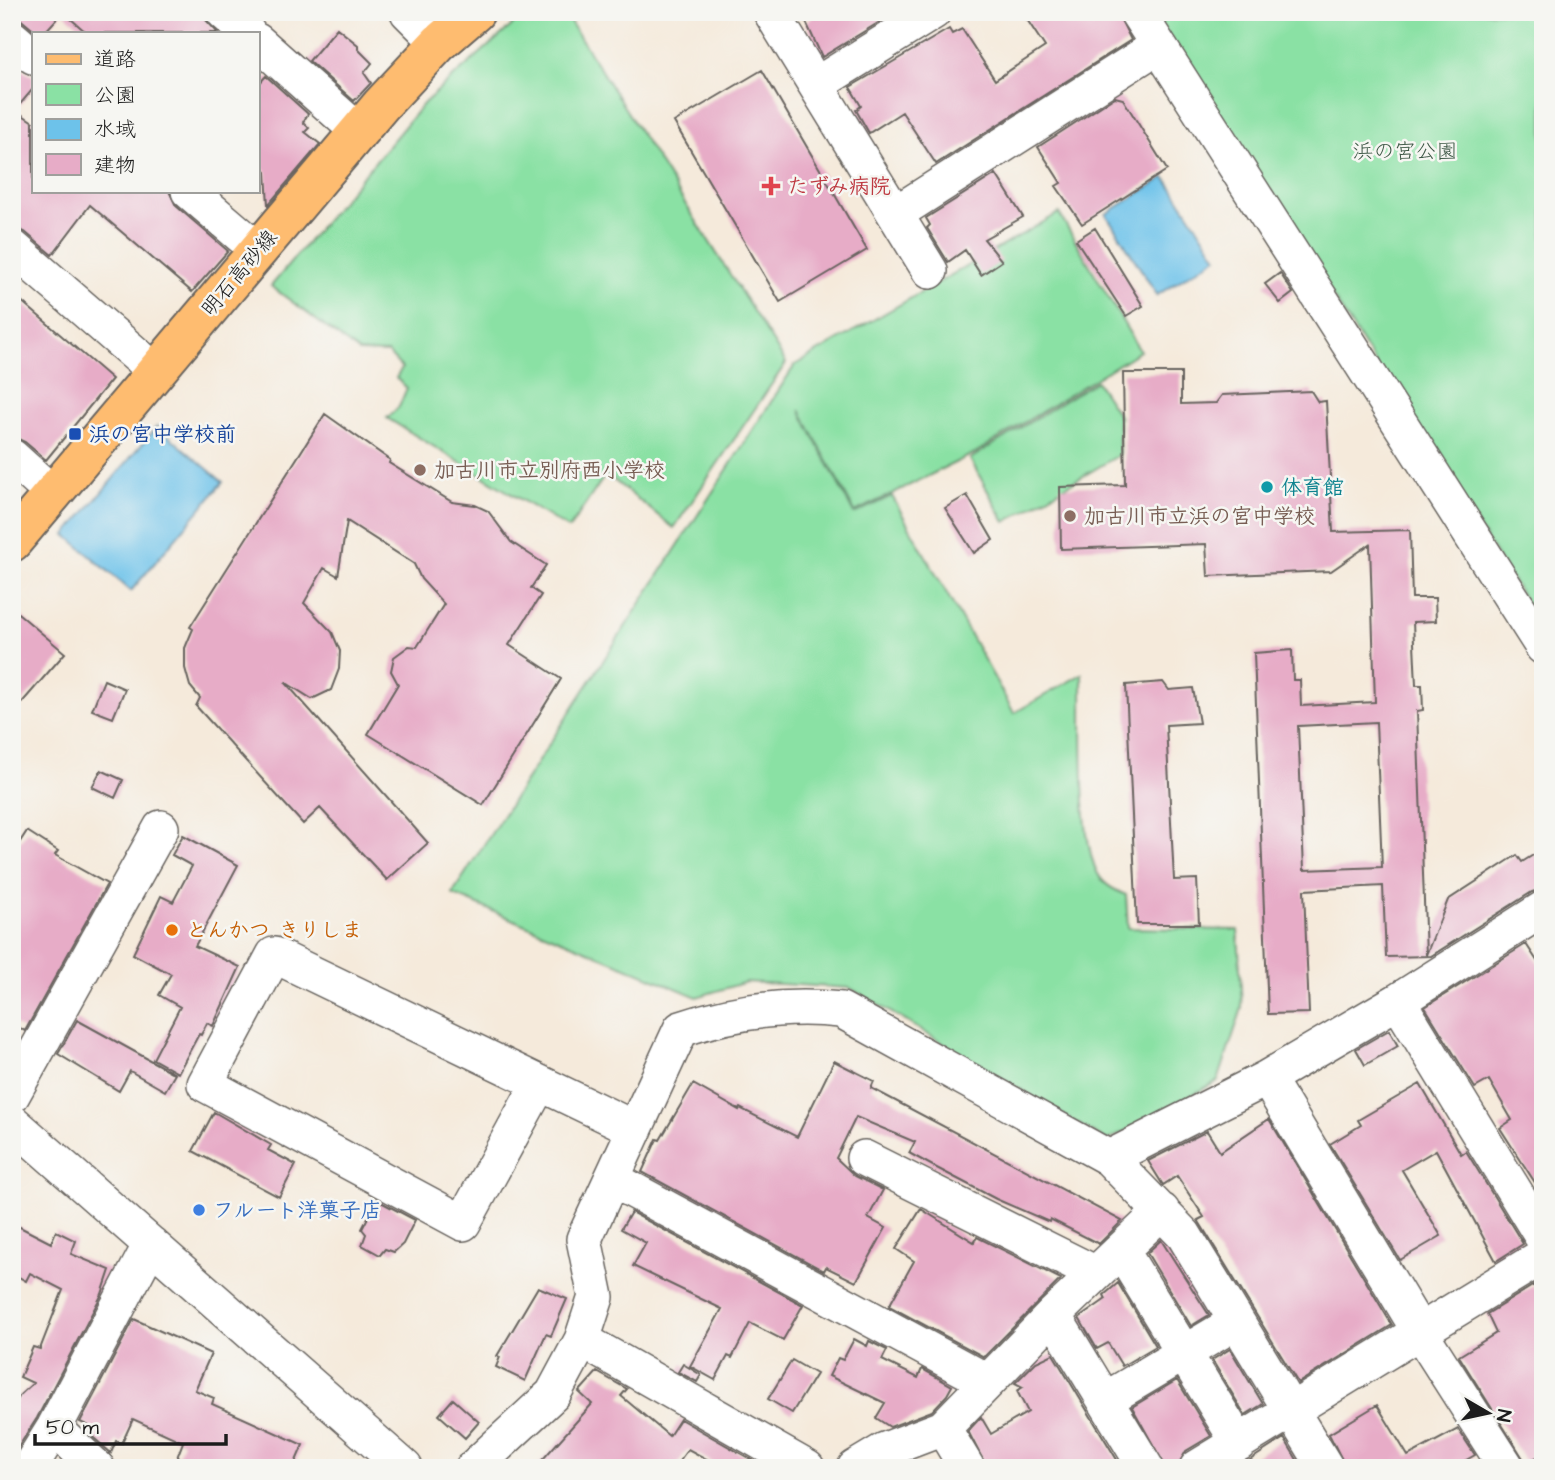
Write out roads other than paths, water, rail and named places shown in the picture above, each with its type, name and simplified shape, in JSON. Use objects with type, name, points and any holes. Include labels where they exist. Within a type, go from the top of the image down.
[{"type":"main road","name":"明石高砂線","points":[[12,542],[358,131],[439,43],[475,12]]},
{"type":"street","points":[[224,12],[247,32]]},
{"type":"street","points":[[408,12],[439,43]]},
{"type":"street","points":[[771,12],[930,271]]},
{"type":"street","points":[[816,85],[933,12]]},
{"type":"street","points":[[1137,12],[1543,647]]},
{"type":"street","points":[[12,38],[32,55]]},
{"type":"street","points":[[259,43],[358,131]]},
{"type":"street","points":[[895,214],[1158,46]]},
{"type":"street","points":[[190,192],[258,250]]},
{"type":"street","points":[[12,247],[155,372]]},
{"type":"street","points":[[12,457],[53,494]]},
{"type":"street","points":[[12,1095],[120,880],[162,828]]},
{"type":"street","points":[[1110,1158],[1267,1078],[1398,1000],[1537,925]]},
{"type":"street","points":[[538,1086],[463,1223],[205,1084],[274,955],[538,1086],[635,1129]]},
{"type":"street","points":[[1398,1000],[1543,1238]]},
{"type":"street","points":[[473,1468],[553,1394],[582,1340],[596,1297],[584,1239],[681,1029],[724,1014],[800,1006],[841,1010],[1110,1158],[1184,1235],[1326,1468]]},
{"type":"street","points":[[1267,1078],[1420,1332],[1507,1468]]},
{"type":"street","points":[[17,1136],[151,1244],[405,1468]]},
{"type":"street","points":[[884,1156],[1096,1274]]},
{"type":"street","points":[[612,1179],[988,1382]]},
{"type":"street","points":[[855,1468],[885,1450],[943,1428],[1053,1315],[1162,1211]]},
{"type":"street","points":[[29,1468],[54,1428],[151,1244]]},
{"type":"street","points":[[1121,1250],[1238,1443]]},
{"type":"street","points":[[1197,1468],[1543,1256]]},
{"type":"street","points":[[1053,1315],[1146,1468]]},
{"type":"street","points":[[1105,1400],[1236,1322]]},
{"type":"street","points":[[582,1340],[807,1468]]},
{"type":"street","points":[[54,1428],[97,1468]]},
{"type":"street","points":[[943,1428],[967,1468]]},
{"type":"water","points":[[1165,177],[1217,257],[1157,295],[1106,214]]},
{"type":"water","points":[[157,426],[223,482],[131,591],[66,535]]},
{"type":"place","name":"たずみ病院","points":[[771,186]]},
{"type":"place","name":"浜の宮中学校前","points":[[75,434]]},
{"type":"place","name":"加古川市立別府西小学校","points":[[420,470]]},
{"type":"place","name":"体育館","points":[[1267,487]]},
{"type":"place","name":"加古川市立浜の宮中学校","points":[[1070,516]]},
{"type":"place","name":"とんかつ きりしま","points":[[172,930]]},
{"type":"place","name":"フルート洋菓子店","points":[[199,1210]]},
{"type":"park label","name":"浜の宮公園","points":[[1405,151]]}]
